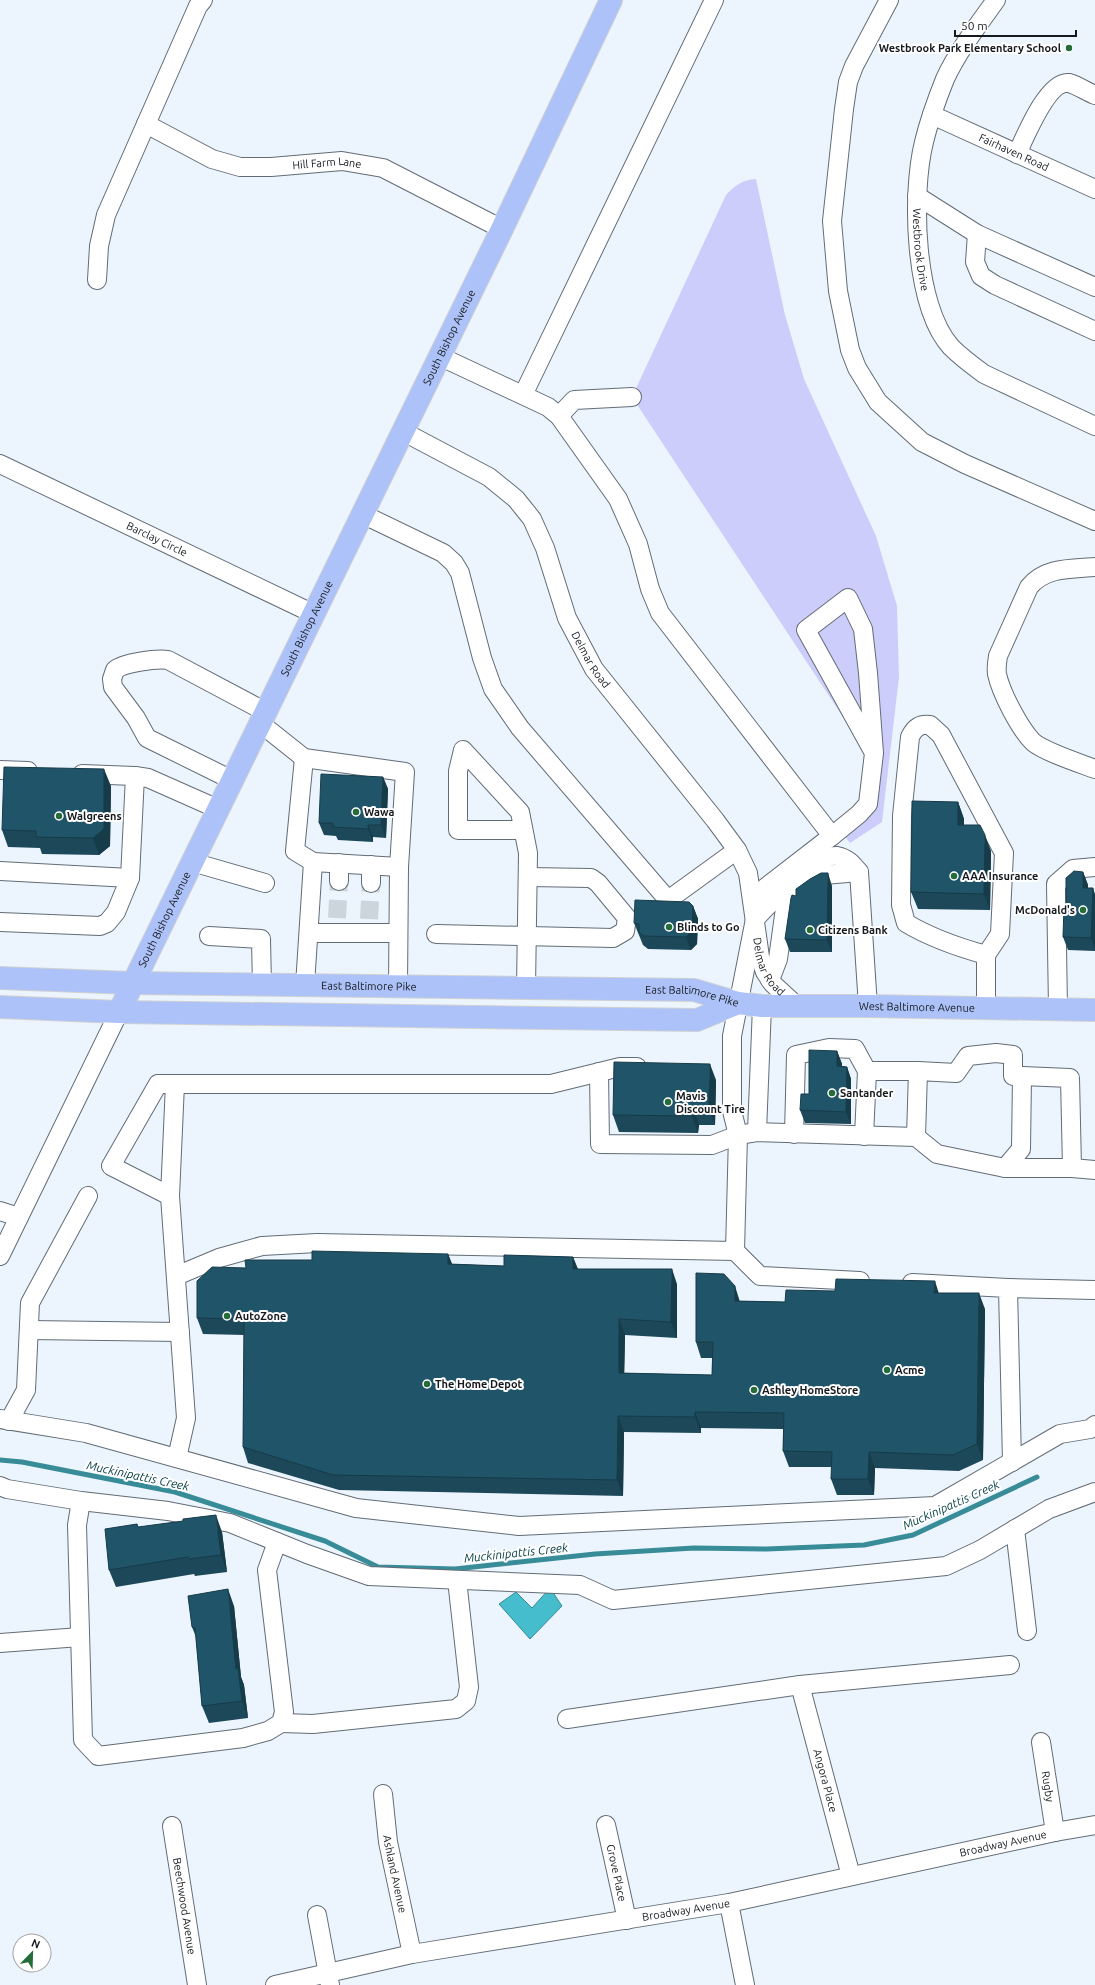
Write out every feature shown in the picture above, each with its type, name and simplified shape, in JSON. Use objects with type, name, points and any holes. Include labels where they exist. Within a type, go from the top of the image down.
[{"type":"main road","name":"South Bishop Avenue","points":[[119,1012],[502,229],[611,0]]},
{"type":"main road","name":"East Baltimore Pike","points":[[0,978],[132,984],[694,990],[738,1003]]},
{"type":"main road","points":[[483,987],[483,1017]]},
{"type":"main road","name":"East Baltimore Pike","points":[[0,1007],[119,1012],[697,1020],[738,1003]]},
{"type":"main road","name":"West Baltimore Avenue","points":[[738,1003],[762,1006],[986,1007],[1095,1010]]},
{"type":"street","points":[[97,280],[99,246],[106,215],[198,6],[203,0]]},
{"type":"street","points":[[523,395],[714,0]]},
{"type":"street","points":[[889,0],[848,82],[832,221],[838,291],[850,350],[857,368],[878,402],[922,442],[965,464],[1095,521]]},
{"type":"street","name":"Westbrook Drive","points":[[996,0],[966,42],[949,73],[932,115],[924,143],[917,196],[921,266],[927,297],[932,315],[951,347],[984,374],[1095,426]]},
{"type":"street","points":[[1017,154],[1042,104],[1057,86],[1069,83],[1095,95]]},
{"type":"street","name":"Fairhaven Road","points":[[932,115],[1095,189]]},
{"type":"street","name":"Hill Farm Lane","points":[[146,124],[212,159],[240,167],[271,167],[342,161],[383,168],[502,229]]},
{"type":"street","points":[[917,196],[977,234],[1095,287]]},
{"type":"street","points":[[977,234],[975,262],[981,276],[995,285],[1095,331]]},
{"type":"street","points":[[439,356],[523,395],[548,408],[559,416],[618,500],[638,544],[650,589],[660,613],[832,836]]},
{"type":"street","points":[[559,416],[574,400],[632,397]]},
{"type":"street","name":"Delmar Road","points":[[402,431],[489,476],[525,509],[539,532],[568,618],[594,669],[737,850],[748,873],[760,957],[765,972],[770,980],[798,1006]]},
{"type":"street","name":"Barclay Circle","points":[[0,464],[314,614]]},
{"type":"street","points":[[362,514],[443,553],[454,563],[460,573],[482,658],[494,689],[520,728],[668,900],[737,850]]},
{"type":"street","points":[[1095,567],[1046,573],[1036,578],[1029,587],[998,656],[996,664],[997,674],[1003,692],[1023,729],[1034,742],[1095,769]]},
{"type":"street","points":[[752,898],[832,836],[859,814],[868,804],[874,753],[863,629],[848,598],[806,630],[874,753]]},
{"type":"street","points":[[232,780],[147,738],[136,718],[113,687],[115,670],[129,664],[161,659],[168,660],[263,718],[304,758],[405,772],[399,867],[398,986]]},
{"type":"street","points":[[986,955],[951,945],[923,933],[906,923],[901,905],[902,816],[910,737],[914,730],[921,724],[930,725],[941,735],[1004,853],[1000,934],[986,955],[986,1007]]},
{"type":"street","points":[[523,830],[458,830],[458,771],[463,750],[520,812],[528,853],[526,988]]},
{"type":"street","points":[[304,758],[295,852],[313,862],[339,872],[371,874],[399,867]]},
{"type":"street","points":[[0,770],[135,776],[148,778],[218,809]]},
{"type":"street","points":[[0,922],[100,926],[107,923],[116,912],[130,878],[135,776]]},
{"type":"street","points":[[755,918],[774,899],[823,859],[836,856],[849,861],[859,872],[868,1006]]},
{"type":"street","points":[[192,862],[265,883]]},
{"type":"street","points":[[306,985],[313,862]]},
{"type":"street","points":[[1058,1009],[1056,884],[1073,869],[1095,867]]},
{"type":"street","points":[[0,871],[130,878]]},
{"type":"street","points":[[770,980],[778,959],[784,908],[789,898],[808,883],[824,875],[859,872]]},
{"type":"street","points":[[436,934],[613,938],[625,931],[627,918],[598,883],[591,878],[528,877]]},
{"type":"street","name":"Delmar Road","points":[[735,1251],[738,1135],[732,1111],[732,1036],[755,918]]},
{"type":"street","points":[[309,933],[337,926],[369,926],[398,933]]},
{"type":"street","points":[[209,936],[261,939],[262,986]]},
{"type":"street","points":[[757,1132],[762,1006]]},
{"type":"street","name":"South Bishop Avenue","points":[[0,1256],[119,1012]]},
{"type":"street","points":[[794,1134],[796,1055],[829,1048],[854,1049],[867,1071],[864,1136]]},
{"type":"street","points":[[867,1071],[956,1073],[968,1056],[996,1053],[1013,1055],[1013,1076],[1070,1078],[1072,1168]]},
{"type":"street","points":[[170,1196],[111,1166],[158,1084],[551,1084],[620,1067],[650,1067]]},
{"type":"street","points":[[916,1137],[918,1071]]},
{"type":"street","points":[[599,1072],[600,1144],[712,1145],[738,1135],[757,1132],[916,1137],[937,1154],[1005,1168],[1072,1168],[1095,1170]]},
{"type":"street","points":[[1005,1168],[1021,1149],[1022,1076]]},
{"type":"street","points":[[175,1084],[170,1196],[186,1418],[177,1458]]},
{"type":"street","points":[[88,1196],[30,1302],[26,1390],[5,1420],[86,1433],[356,1508],[519,1526],[935,1506],[1060,1434],[1090,1429],[1095,1425]]},
{"type":"street","points":[[0,1211],[19,1217]]},
{"type":"street","points":[[176,1276],[219,1258],[262,1246],[317,1243],[735,1251],[760,1276],[874,1282]]},
{"type":"street","points":[[897,1283],[1095,1290]]},
{"type":"street","points":[[1008,1288],[1012,1462]]},
{"type":"street","points":[[29,1330],[180,1332]]},
{"type":"street","points":[[2,1490],[168,1511],[230,1523],[369,1576],[580,1585],[613,1600],[946,1566],[980,1550],[1049,1509],[1095,1492]]},
{"type":"street","points":[[81,1501],[77,1525],[83,1740],[98,1756],[243,1738],[268,1731],[281,1723],[313,1724],[456,1709],[466,1701],[469,1688],[457,1580]]},
{"type":"street","points":[[1015,1529],[1027,1631]]},
{"type":"street","points":[[277,1542],[267,1570],[284,1712],[281,1723]]},
{"type":"street","points":[[0,1643],[80,1637]]},
{"type":"street","points":[[567,1719],[800,1685],[1010,1665]]},
{"type":"street","name":"Angora Place","points":[[800,1685],[851,1876]]},
{"type":"street","name":"Rugby","points":[[1041,1742],[1055,1832]]},
{"type":"street","name":"Ashland Avenue","points":[[383,1794],[388,1842],[412,1954]]},
{"type":"street","name":"Grove Place","points":[[606,1825],[627,1920]]},
{"type":"street","name":"Broadway Avenue","points":[[275,1985],[329,1980],[412,1954],[729,1903],[1055,1832],[1095,1825]]},
{"type":"street","name":"Beechwood Avenue","points":[[172,1826],[197,1985]]},
{"type":"street","points":[[729,1903],[745,1985]]},
{"type":"street","points":[[317,1915],[329,1980]]},
{"type":"shaded area","points":[[756,179],[785,315],[804,379],[876,536],[897,606],[899,677],[882,822],[850,843],[835,824],[862,799],[868,755],[632,397],[726,195],[740,184]]},
{"type":"shaded area","points":[[550,1588],[562,1606],[530,1639],[499,1604],[516,1592],[532,1608]]},
{"type":"building","name":"Walgreens","points":[[4,767],[104,769],[104,829],[93,838],[36,837],[36,831],[2,830]]},
{"type":"building","name":"Wawa","points":[[321,774],[383,777],[381,825],[368,825],[368,829],[333,827],[333,823],[319,823]]},
{"type":"building","name":"AAA Insurance","points":[[912,801],[958,802],[958,825],[980,825],[985,835],[984,894],[911,892]]},
{"type":"building","name":"McDonald's","points":[[1074,871],[1083,872],[1083,888],[1093,888],[1091,938],[1063,937],[1064,906],[1066,907],[1066,878]]},
{"type":"building","name":"Citizens Bank","points":[[821,873],[828,873],[827,940],[785,939],[792,895],[796,896],[796,889]]},
{"type":"building","points":[[635,900],[689,902],[693,906],[692,931],[686,937],[643,936],[639,932],[639,924],[634,923]]},
{"type":"building","name":"Santander","points":[[809,1050],[837,1051],[837,1066],[847,1067],[846,1112],[800,1110],[801,1094],[809,1094]]},
{"type":"building","name":"Mavis Discount Tire","points":[[614,1062],[710,1064],[709,1108],[693,1108],[692,1116],[613,1115]]},
{"type":"building","points":[[312,1251],[448,1254],[448,1264],[504,1266],[504,1255],[573,1257],[573,1269],[672,1269],[671,1322],[619,1319],[619,1373],[712,1375],[713,1342],[696,1342],[696,1273],[724,1274],[735,1286],[735,1301],[785,1302],[786,1290],[835,1291],[836,1279],[935,1281],[934,1293],[979,1293],[977,1444],[953,1455],[869,1452],[868,1479],[831,1479],[832,1452],[783,1451],[784,1413],[695,1412],[695,1417],[618,1416],[617,1480],[333,1475],[243,1447],[244,1319],[197,1318],[197,1281],[212,1267],[246,1268],[245,1260],[312,1260]]},
{"type":"building","points":[[216,1515],[221,1555],[189,1559],[188,1557],[109,1570],[105,1529],[137,1524],[138,1527]]},
{"type":"building","points":[[228,1589],[236,1669],[238,1668],[242,1701],[202,1706],[195,1628],[192,1627],[188,1596]]},
{"type":"waterway","name":"Muckinipattis Creek","points":[[0,1460],[22,1462],[175,1492],[325,1541],[378,1567],[455,1569],[595,1554],[694,1548],[767,1549],[864,1545],[913,1535],[1037,1477]]},
{"type":"tunnel","points":[[337,918],[339,881]]},
{"type":"tunnel","points":[[369,919],[371,883]]},
{"type":"place","name":"Westbrook Park Elementary School","points":[[1069,48]]},
{"type":"place","name":"Wawa","points":[[356,812]]},
{"type":"place","name":"Walgreens","points":[[59,816]]},
{"type":"place","name":"AAA Insurance","points":[[954,876]]},
{"type":"place","name":"McDonald's","points":[[1083,910]]},
{"type":"place","name":"Blinds to Go","points":[[669,927]]},
{"type":"place","name":"Citizens Bank","points":[[810,930]]},
{"type":"place","name":"Santander","points":[[832,1093]]},
{"type":"place","name":"Mavis Discount Tire","points":[[668,1102]]},
{"type":"place","name":"AutoZone","points":[[227,1316]]},
{"type":"place","name":"Acme","points":[[887,1370]]},
{"type":"place","name":"The Home Depot","points":[[427,1384]]},
{"type":"place","name":"Ashley HomeStore","points":[[754,1390]]}]
